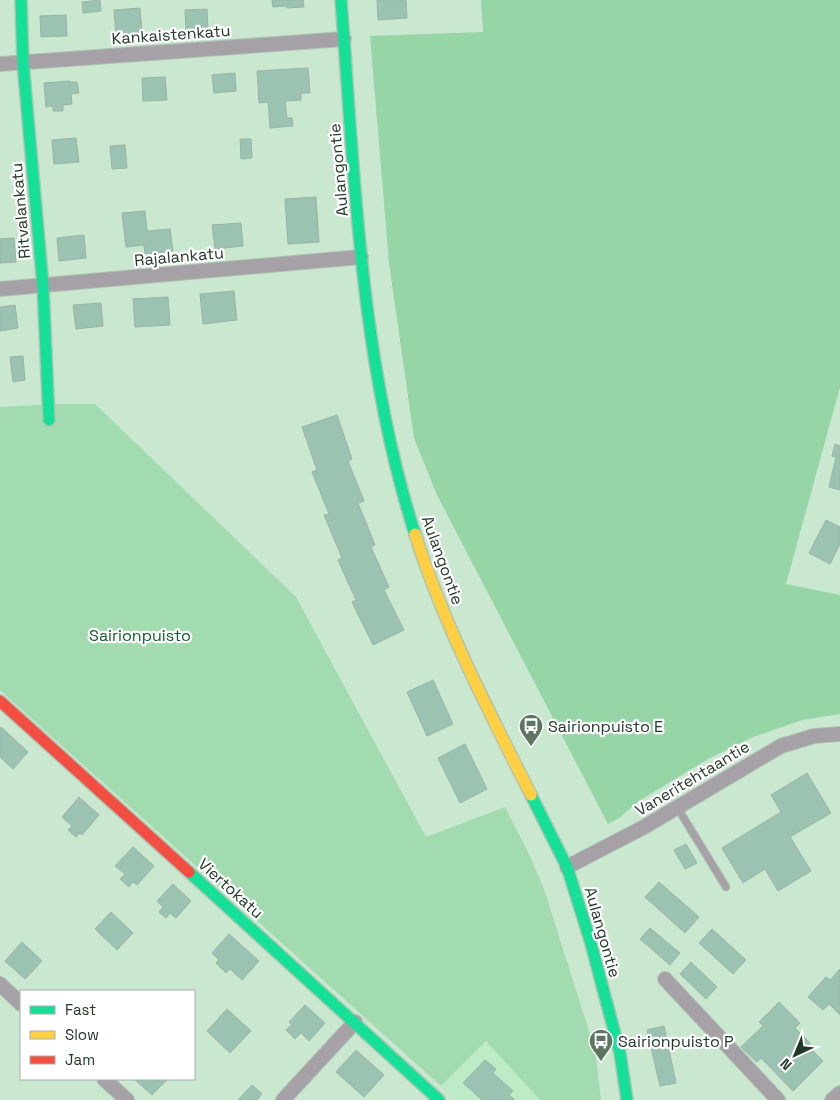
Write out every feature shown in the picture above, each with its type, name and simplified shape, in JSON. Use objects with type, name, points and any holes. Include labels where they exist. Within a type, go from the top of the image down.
[{"type":"main road","name":"Ritvalankatu","points":[[21,0],[23,63],[43,286],[49,420]]},
{"type":"main road","name":"Aulangontie","points":[[341,0],[362,257],[376,366],[388,434],[402,494],[422,556],[480,694],[567,868],[590,940],[620,1053],[627,1100]]},
{"type":"main road","name":"Viertokatu","points":[[0,701],[440,1100]]},
{"type":"street","name":"Kankaistenkatu","points":[[0,64],[344,39]]},
{"type":"street","name":"Rajalankatu","points":[[0,289],[362,257]]},
{"type":"street","name":"Vaneritehtaantie","points":[[567,868],[636,832],[781,746],[814,736],[840,734]]},
{"type":"street","points":[[665,979],[778,1100]]},
{"type":"street","points":[[0,984],[20,1003]]},
{"type":"street","points":[[283,1100],[355,1022]]},
{"type":"street","points":[[105,1080],[127,1100]]},
{"type":"street","points":[[832,1100],[840,1093]]},
{"type":"lane","points":[[677,808],[726,887]]},
{"type":"shaded area","points":[[481,0],[840,0],[840,387],[786,584],[840,595],[840,714],[802,720],[753,737],[708,759],[639,801],[619,818],[608,824],[437,495],[414,438],[389,263],[370,36],[483,32]]},
{"type":"shaded area","points":[[486,1041],[540,1100],[456,1100],[441,1086]]},
{"type":"green space","name":"Sairionpuisto","points":[[95,404],[296,597],[426,837],[505,807],[530,856],[545,892],[595,1050],[601,1100],[540,1100],[486,1041],[441,1086],[0,690],[0,407]]},
{"type":"building","points":[[100,0],[101,11],[83,13],[82,2]]},
{"type":"building","points":[[272,0],[303,0],[304,7],[273,7]]},
{"type":"building","points":[[377,0],[406,0],[407,18],[378,20]]},
{"type":"building","points":[[140,8],[142,32],[116,35],[114,10]]},
{"type":"building","points":[[207,9],[208,29],[186,30],[185,10]]},
{"type":"building","points":[[66,15],[67,36],[41,37],[40,16]]},
{"type":"building","points":[[308,68],[310,93],[301,93],[301,100],[285,101],[287,118],[292,118],[293,126],[270,128],[268,102],[259,103],[257,71]]},
{"type":"building","points":[[235,73],[236,91],[214,93],[212,75]]},
{"type":"building","points":[[165,77],[167,100],[143,101],[142,78]]},
{"type":"building","points":[[77,82],[79,93],[71,94],[72,104],[63,105],[63,111],[53,111],[53,106],[46,107],[44,83]]},
{"type":"building","points":[[76,138],[79,162],[54,164],[52,140]]},
{"type":"building","points":[[240,139],[251,139],[252,158],[241,159]]},
{"type":"building","points":[[125,145],[127,168],[112,169],[110,146]]},
{"type":"building","points":[[316,197],[319,242],[288,244],[285,199]]},
{"type":"building","points":[[145,211],[147,231],[170,229],[173,251],[145,254],[144,245],[126,247],[122,213]]},
{"type":"building","points":[[241,223],[243,246],[215,249],[212,225]]},
{"type":"building","points":[[84,235],[86,258],[59,261],[57,238]]},
{"type":"building","points":[[14,238],[16,262],[0,263],[0,239]]},
{"type":"building","points":[[234,291],[237,320],[203,324],[200,294]]},
{"type":"building","points":[[168,297],[170,325],[135,327],[133,299]]},
{"type":"building","points":[[101,303],[103,326],[76,329],[73,305]]},
{"type":"building","points":[[15,305],[18,328],[0,331],[0,307]]},
{"type":"building","points":[[23,356],[25,380],[13,382],[10,357]]},
{"type":"building","points":[[337,415],[352,459],[348,461],[364,501],[358,503],[375,545],[371,547],[389,587],[384,590],[404,630],[373,645],[352,602],[356,600],[338,560],[342,558],[324,515],[329,514],[312,472],[317,470],[302,427]]},
{"type":"building","points":[[835,444],[840,446],[840,490],[829,487],[836,457],[832,456]]},
{"type":"building","points":[[826,520],[840,527],[840,544],[830,564],[809,553]]},
{"type":"building","points":[[433,680],[453,724],[427,736],[407,692]]},
{"type":"building","points":[[1,727],[28,752],[13,769],[0,757]]},
{"type":"building","points":[[465,744],[487,789],[460,803],[438,758]]},
{"type":"building","points":[[807,773],[831,813],[790,837],[811,871],[778,891],[765,869],[743,883],[722,848],[781,812],[771,795]]},
{"type":"building","points":[[79,797],[99,815],[82,835],[80,833],[76,837],[68,830],[72,826],[62,817]]},
{"type":"building","points":[[686,844],[697,863],[685,869],[674,850]]},
{"type":"building","points":[[133,847],[154,866],[137,885],[133,882],[129,887],[120,879],[125,874],[115,866]]},
{"type":"building","points":[[659,882],[699,917],[685,933],[645,897]]},
{"type":"building","points":[[173,884],[191,901],[176,918],[170,913],[166,918],[159,912],[163,907],[157,901]]},
{"type":"building","points":[[111,912],[133,933],[117,950],[95,929]]},
{"type":"building","points":[[650,928],[680,953],[670,965],[640,939]]},
{"type":"building","points":[[712,929],[746,960],[733,974],[699,943]]},
{"type":"building","points":[[229,934],[259,961],[242,980],[230,969],[226,973],[216,963],[219,960],[212,953]]},
{"type":"building","points":[[22,942],[42,961],[25,979],[5,961]]},
{"type":"building","points":[[691,962],[717,987],[706,999],[680,974]]},
{"type":"building","points":[[840,969],[840,1015],[829,1004],[823,1010],[808,997],[826,977],[830,980]]},
{"type":"building","points":[[779,1002],[800,1023],[795,1028],[810,1043],[808,1046],[823,1061],[793,1091],[761,1058],[757,1062],[741,1047],[763,1026],[759,1022]]},
{"type":"building","points":[[305,1005],[325,1023],[309,1041],[301,1033],[295,1039],[286,1030],[292,1025],[289,1022]]},
{"type":"building","points":[[227,1009],[251,1031],[230,1053],[207,1031]]},
{"type":"building","points":[[664,1026],[676,1083],[660,1086],[647,1030]]},
{"type":"building","points":[[356,1050],[384,1075],[364,1097],[336,1072]]},
{"type":"building","points":[[485,1060],[496,1069],[493,1073],[513,1091],[509,1095],[515,1100],[482,1100],[463,1083]]},
{"type":"building","points":[[135,1080],[167,1080],[152,1095]]},
{"type":"building","points":[[252,1085],[262,1094],[257,1100],[238,1100]]},
{"type":"traffic: fast","points":[[21,0],[23,63],[43,286],[49,420]]},
{"type":"traffic: fast","points":[[341,0],[356,202],[371,337],[382,403],[397,469],[415,534]]},
{"type":"traffic: fast","points":[[531,795],[567,867],[590,940],[620,1053],[627,1100]]},
{"type":"traffic: fast","points":[[189,872],[439,1100]]},
{"type":"traffic: slow","points":[[415,534],[453,634],[531,795]]},
{"type":"traffic: jam","points":[[0,701],[189,872]]},
{"type":"place","name":"Sairionpuisto E","points":[[531,747]]},
{"type":"place","name":"Sairionpuisto P","points":[[601,1062]]}]
